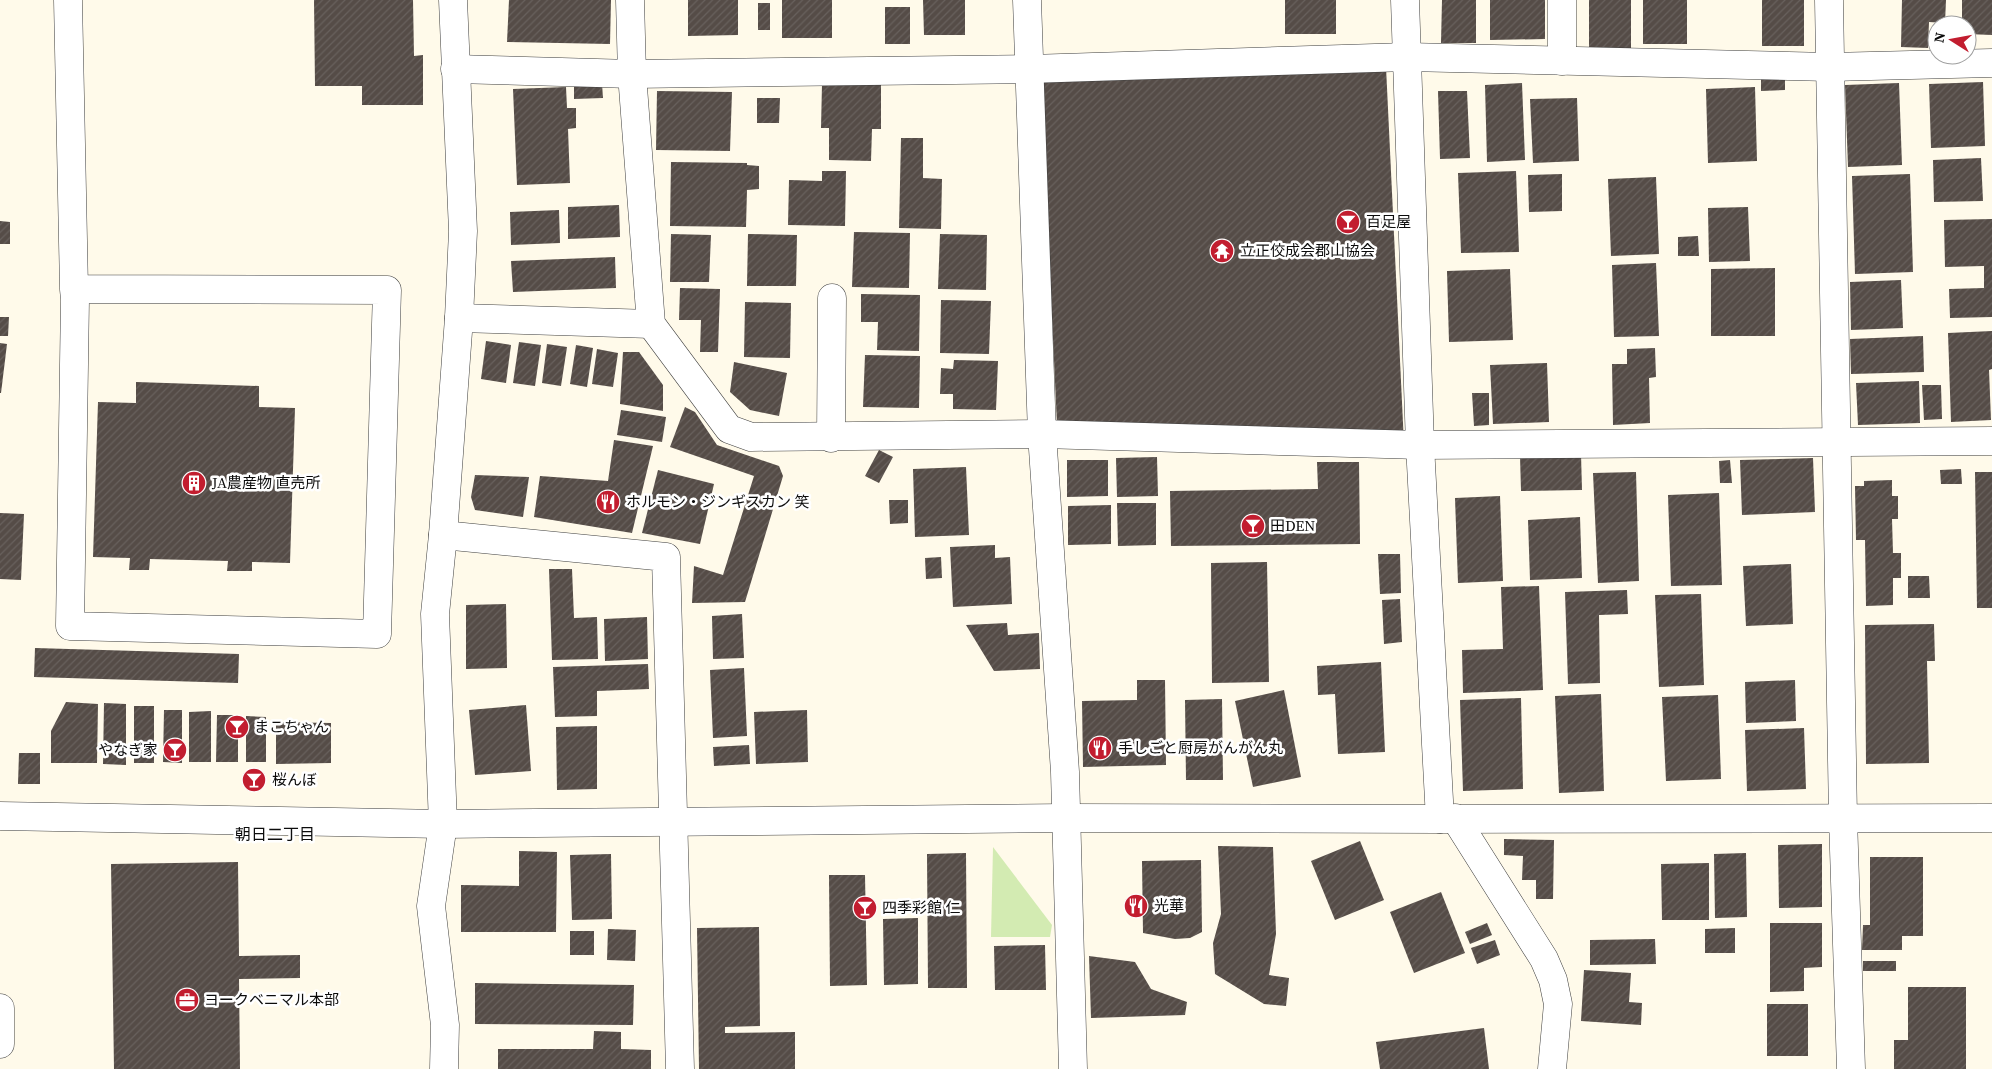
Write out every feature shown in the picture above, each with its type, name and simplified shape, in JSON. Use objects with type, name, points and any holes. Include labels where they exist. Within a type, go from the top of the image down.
[{"type":"street","points":[[68,0],[74,289],[70,626],[377,634],[387,290],[74,289]]},
{"type":"street","points":[[444,1069],[445,1025],[430,906],[443,824],[435,614],[443,535],[459,318],[462,231],[452,0]]},
{"type":"street","points":[[630,0],[632,74],[650,324],[729,430],[751,437],[831,438],[1042,434],[1420,445],[1992,442]]},
{"type":"street","points":[[1027,0],[1042,434],[1066,818],[1073,1069]]},
{"type":"street","points":[[1405,0],[1420,445],[1448,819],[1544,959],[1553,980],[1558,1004],[1552,1069]]},
{"type":"street","points":[[1562,0],[1562,60]]},
{"type":"street","points":[[1829,0],[1843,818],[1852,1069]]},
{"type":"street","points":[[455,69],[632,74],[1030,69],[1407,57],[1830,67],[1992,63]]},
{"type":"street","points":[[831,438],[832,298]]},
{"type":"street","points":[[459,318],[650,324]]},
{"type":"street","points":[[443,535],[666,557],[680,1069]]},
{"type":"street","points":[[0,816],[443,824],[1066,818],[1992,818]]},
{"type":"street","points":[[0,1008],[0,1044]]},
{"type":"green space","points":[[993,847],[1052,925],[1050,937],[991,937]]},
{"type":"building","points":[[314,0],[413,0],[414,56],[423,55],[423,105],[362,105],[362,86],[315,86]]},
{"type":"building","points":[[509,0],[611,0],[610,44],[507,42]]},
{"type":"building","points":[[688,0],[738,0],[738,35],[688,36]]},
{"type":"building","points":[[782,0],[832,0],[832,38],[782,38]]},
{"type":"building","points":[[923,0],[965,0],[965,35],[924,35]]},
{"type":"building","points":[[1285,0],[1336,0],[1336,34],[1285,34]]},
{"type":"building","points":[[1442,0],[1476,0],[1476,43],[1441,43]]},
{"type":"building","points":[[1490,0],[1545,0],[1545,39],[1490,40]]},
{"type":"building","points":[[1589,0],[1631,0],[1631,48],[1589,48]]},
{"type":"building","points":[[1643,0],[1687,0],[1687,44],[1643,44]]},
{"type":"building","points":[[1762,0],[1804,0],[1804,46],[1762,46]]},
{"type":"building","points":[[1902,0],[1946,0],[1945,15],[1927,15],[1927,48],[1901,47]]},
{"type":"building","points":[[1962,0],[1992,0],[1992,35],[1977,34],[1977,15],[1962,15]]},
{"type":"building","points":[[758,3],[770,3],[770,30],[758,30]]},
{"type":"building","points":[[885,7],[910,7],[910,44],[885,44]]},
{"type":"building","name":"立正佼成会郡山協会","points":[[1386,67],[1404,444],[1057,425],[1041,78]]},
{"type":"building","points":[[1785,76],[1785,90],[1761,91],[1761,77]]},
{"type":"building","points":[[1983,82],[1985,146],[1931,148],[1929,84]]},
{"type":"building","points":[[1522,83],[1525,160],[1487,162],[1485,85]]},
{"type":"building","points":[[1899,83],[1902,165],[1848,167],[1845,85]]},
{"type":"building","points":[[602,84],[603,98],[574,99],[574,85]]},
{"type":"building","points":[[822,84],[881,85],[881,129],[872,129],[871,161],[829,160],[829,128],[821,128]]},
{"type":"building","points":[[566,87],[567,108],[576,108],[576,128],[568,129],[570,183],[517,185],[513,89]]},
{"type":"building","points":[[1755,87],[1757,161],[1708,163],[1706,89]]},
{"type":"building","points":[[657,91],[732,92],[730,151],[656,150]]},
{"type":"building","points":[[1438,91],[1467,91],[1470,158],[1440,159]]},
{"type":"building","points":[[757,98],[780,98],[779,123],[757,123]]},
{"type":"building","points":[[1577,98],[1579,161],[1533,163],[1530,99]]},
{"type":"building","points":[[901,138],[923,138],[923,178],[942,179],[941,229],[899,228]]},
{"type":"building","points":[[1981,158],[1983,201],[1934,202],[1933,160]]},
{"type":"building","points":[[671,162],[747,163],[747,165],[759,166],[759,189],[747,190],[746,227],[670,226]]},
{"type":"building","points":[[822,171],[846,171],[845,226],[788,225],[789,180],[822,181]]},
{"type":"building","points":[[1516,171],[1519,252],[1461,253],[1458,173]]},
{"type":"building","points":[[1562,174],[1562,211],[1529,212],[1528,175]]},
{"type":"building","points":[[1910,174],[1913,272],[1855,274],[1852,176]]},
{"type":"building","points":[[1656,177],[1659,254],[1611,256],[1608,179]]},
{"type":"building","points":[[619,205],[620,237],[568,239],[568,207]]},
{"type":"building","points":[[1748,207],[1750,261],[1709,262],[1708,208]]},
{"type":"building","points":[[559,210],[560,243],[511,245],[510,212]]},
{"type":"building","points":[[1992,219],[1992,317],[1950,318],[1949,289],[1984,288],[1984,266],[1945,267],[1944,220]]},
{"type":"building","points":[[0,221],[10,222],[10,244],[0,244]]},
{"type":"building","points":[[854,232],[910,233],[909,288],[852,287]]},
{"type":"building","points":[[671,234],[711,235],[709,282],[670,282]]},
{"type":"building","points":[[748,234],[797,235],[796,286],[747,286]]},
{"type":"building","points":[[940,234],[987,235],[986,290],[938,289]]},
{"type":"building","points":[[1698,236],[1699,256],[1678,256],[1678,237]]},
{"type":"building","points":[[615,257],[616,288],[513,292],[511,261]]},
{"type":"building","points":[[1656,263],[1659,336],[1614,337],[1612,265]]},
{"type":"building","points":[[1775,268],[1775,336],[1711,336],[1711,269]]},
{"type":"building","points":[[1510,269],[1513,340],[1449,342],[1447,271]]},
{"type":"building","points":[[1901,280],[1903,328],[1851,330],[1850,282]]},
{"type":"building","points":[[680,288],[720,289],[718,352],[700,352],[701,320],[679,320]]},
{"type":"building","points":[[861,294],[920,295],[919,351],[877,350],[878,322],[861,322]]},
{"type":"building","points":[[941,300],[991,301],[989,354],[940,353]]},
{"type":"building","points":[[745,302],[791,303],[790,358],[744,357]]},
{"type":"building","points":[[0,317],[9,317],[8,336],[0,336]]},
{"type":"building","points":[[1992,331],[1992,369],[1989,370],[1991,420],[1951,422],[1948,333]]},
{"type":"building","points":[[1923,336],[1924,372],[1851,374],[1850,339]]},
{"type":"building","points":[[486,341],[511,345],[506,383],[481,379]]},
{"type":"building","points":[[519,342],[541,345],[535,386],[513,383]]},
{"type":"building","points":[[0,343],[7,344],[1,393],[0,393]]},
{"type":"building","points":[[547,344],[567,347],[561,386],[542,383]]},
{"type":"building","points":[[576,345],[593,348],[587,387],[570,384]]},
{"type":"building","points":[[1655,348],[1656,377],[1649,378],[1650,423],[1613,425],[1612,364],[1627,364],[1627,349]]},
{"type":"building","points":[[597,349],[618,353],[613,387],[592,384]]},
{"type":"building","points":[[623,352],[639,352],[663,385],[663,411],[620,404]]},
{"type":"building","points":[[865,355],[920,356],[919,408],[863,407]]},
{"type":"building","points":[[954,360],[998,361],[996,410],[953,409],[953,394],[940,394],[941,368],[953,369]]},
{"type":"building","points":[[734,362],[787,373],[779,416],[750,410],[730,392]]},
{"type":"building","points":[[1547,363],[1549,422],[1493,424],[1490,365]]},
{"type":"building","points":[[1919,381],[1920,423],[1858,425],[1856,383]]},
{"type":"building","name":"JA農産物 直売所","points":[[136,382],[259,386],[259,407],[295,408],[290,563],[252,562],[252,571],[227,571],[228,561],[150,559],[149,570],[129,570],[130,558],[93,557],[98,402],[136,403]]},
{"type":"building","points":[[1922,385],[1941,385],[1942,419],[1924,420]]},
{"type":"building","points":[[1472,393],[1489,393],[1489,425],[1474,426]]},
{"type":"building","points":[[685,407],[695,412],[717,445],[779,466],[783,476],[745,602],[692,603],[694,566],[723,575],[754,476],[670,447]]},
{"type":"building","points":[[621,410],[666,417],[662,442],[617,435]]},
{"type":"building","points":[[614,440],[653,446],[632,533],[534,517],[540,476],[608,481]]},
{"type":"building","points":[[879,450],[893,457],[879,483],[865,476]]},
{"type":"building","points":[[1581,454],[1582,490],[1521,491],[1520,456]]},
{"type":"building","points":[[1157,457],[1158,496],[1117,497],[1116,458]]},
{"type":"building","points":[[1813,458],[1815,512],[1742,515],[1740,460]]},
{"type":"building","points":[[1067,460],[1108,460],[1108,496],[1067,497]]},
{"type":"building","points":[[1730,460],[1732,483],[1720,483],[1719,461]]},
{"type":"building","points":[[1317,462],[1359,462],[1360,544],[1171,546],[1170,491],[1318,489]]},
{"type":"building","points":[[966,467],[969,535],[915,537],[913,469]]},
{"type":"building","points":[[1961,469],[1962,484],[1941,484],[1940,470]]},
{"type":"building","points":[[658,470],[714,484],[700,544],[642,533]]},
{"type":"building","points":[[1636,472],[1639,581],[1598,583],[1593,473]]},
{"type":"building","points":[[1975,472],[1992,472],[1992,608],[1977,608]]},
{"type":"building","points":[[475,475],[529,477],[523,517],[475,510],[471,497]]},
{"type":"building","points":[[1892,480],[1892,496],[1898,496],[1898,519],[1892,519],[1893,553],[1901,553],[1901,578],[1893,578],[1893,605],[1866,606],[1865,540],[1856,540],[1855,486],[1864,486],[1864,481]]},
{"type":"building","points":[[1719,493],[1722,585],[1671,586],[1668,495]]},
{"type":"building","points":[[1500,496],[1503,581],[1458,583],[1455,498]]},
{"type":"building","points":[[889,500],[908,500],[908,523],[890,524]]},
{"type":"building","points":[[1117,503],[1156,503],[1156,545],[1118,546]]},
{"type":"building","points":[[1111,505],[1111,544],[1068,545],[1068,506]]},
{"type":"building","points":[[0,513],[24,514],[21,580],[0,579]]},
{"type":"building","points":[[1580,517],[1582,578],[1530,580],[1528,520]]},
{"type":"building","points":[[995,545],[995,558],[1010,557],[1012,604],[953,607],[950,547]]},
{"type":"building","points":[[1378,554],[1400,554],[1401,593],[1380,594]]},
{"type":"building","points":[[941,557],[942,578],[926,579],[925,558]]},
{"type":"building","points":[[1267,562],[1269,682],[1212,683],[1211,563]]},
{"type":"building","points":[[1791,564],[1793,624],[1746,626],[1743,566]]},
{"type":"building","points":[[549,569],[572,569],[574,618],[597,617],[598,659],[552,660]]},
{"type":"building","points":[[1908,576],[1929,576],[1930,598],[1908,598]]},
{"type":"building","points":[[1539,586],[1543,690],[1463,693],[1462,650],[1503,649],[1501,587]]},
{"type":"building","points":[[1627,590],[1628,614],[1599,615],[1600,683],[1568,684],[1565,592]]},
{"type":"building","points":[[1701,594],[1704,685],[1659,687],[1655,595]]},
{"type":"building","points":[[1400,599],[1402,642],[1384,644],[1382,600]]},
{"type":"building","points":[[506,604],[507,668],[466,669],[466,605]]},
{"type":"building","points":[[742,614],[744,658],[713,659],[712,616]]},
{"type":"building","points":[[647,617],[648,659],[605,661],[604,619]]},
{"type":"building","points":[[1007,623],[1008,635],[1039,633],[1040,669],[994,671],[966,625]]},
{"type":"building","points":[[1934,624],[1935,661],[1927,661],[1929,763],[1866,764],[1865,625]]},
{"type":"building","points":[[35,648],[239,654],[238,683],[34,677]]},
{"type":"building","points":[[1381,662],[1385,752],[1338,754],[1335,694],[1318,695],[1317,666]]},
{"type":"building","points":[[648,664],[649,689],[597,691],[597,716],[555,717],[553,667]]},
{"type":"building","points":[[744,668],[747,736],[713,738],[710,670]]},
{"type":"building","points":[[1137,680],[1165,680],[1166,765],[1083,767],[1082,701],[1137,700]]},
{"type":"building","points":[[1795,680],[1796,721],[1746,723],[1745,682]]},
{"type":"building","points":[[1284,690],[1301,777],[1253,787],[1235,701]]},
{"type":"building","points":[[1601,694],[1604,791],[1559,793],[1555,696]]},
{"type":"building","points":[[1718,695],[1721,779],[1666,781],[1662,697]]},
{"type":"building","points":[[1521,698],[1523,789],[1463,791],[1460,700]]},
{"type":"building","points":[[1222,699],[1223,780],[1186,780],[1185,700]]},
{"type":"building","points":[[66,702],[98,704],[97,763],[51,763],[51,731]]},
{"type":"building","points":[[104,703],[126,704],[126,765],[103,764]]},
{"type":"building","points":[[526,705],[531,771],[475,775],[469,710]]},
{"type":"building","points":[[134,706],[154,706],[154,763],[134,763]]},
{"type":"building","points":[[164,710],[182,710],[182,763],[163,762]]},
{"type":"building","points":[[807,710],[808,762],[756,764],[754,712]]},
{"type":"building","points":[[211,711],[211,762],[189,762],[189,712]]},
{"type":"building","points":[[217,715],[238,715],[238,762],[216,762]]},
{"type":"building","points":[[246,716],[266,717],[266,762],[246,762]]},
{"type":"building","points":[[276,722],[331,723],[331,763],[276,764]]},
{"type":"building","points":[[597,726],[597,789],[557,790],[556,727]]},
{"type":"building","points":[[1804,728],[1806,789],[1747,791],[1745,730]]},
{"type":"building","points":[[749,745],[750,764],[714,766],[713,747]]},
{"type":"building","points":[[19,753],[40,753],[40,784],[18,784]]},
{"type":"building","points":[[1504,839],[1554,840],[1553,899],[1536,899],[1536,880],[1522,880],[1523,856],[1504,855]]},
{"type":"building","points":[[1360,841],[1384,900],[1335,920],[1311,861]]},
{"type":"building","points":[[1822,844],[1822,907],[1779,908],[1778,845]]},
{"type":"building","points":[[1218,846],[1273,847],[1276,934],[1269,975],[1289,978],[1286,1006],[1264,1004],[1215,974],[1213,943],[1221,914]]},
{"type":"building","points":[[519,851],[557,852],[556,932],[461,932],[461,885],[519,886]]},
{"type":"building","points":[[966,853],[967,988],[928,988],[927,854]]},
{"type":"building","points":[[1746,853],[1747,917],[1715,918],[1714,854]]},
{"type":"building","points":[[611,854],[612,919],[572,920],[570,855]]},
{"type":"building","points":[[1870,857],[1923,857],[1923,936],[1902,936],[1902,950],[1862,950],[1863,925],[1870,925]]},
{"type":"building","points":[[1201,860],[1202,932],[1190,938],[1175,939],[1143,933],[1142,861]]},
{"type":"building","points":[[238,862],[239,956],[300,955],[300,978],[239,979],[240,1069],[114,1069],[111,864]]},
{"type":"building","points":[[1709,863],[1709,920],[1662,920],[1661,864]]},
{"type":"building","points":[[829,875],[865,875],[867,985],[830,986]]},
{"type":"building","points":[[1441,892],[1465,953],[1414,973],[1390,912]]},
{"type":"building","points":[[918,918],[918,984],[884,985],[883,919]]},
{"type":"building","points":[[1487,923],[1492,935],[1470,944],[1465,932]]},
{"type":"building","points":[[1770,923],[1822,923],[1822,967],[1804,968],[1804,991],[1770,992]]},
{"type":"building","points":[[759,927],[760,1026],[725,1027],[725,1033],[795,1032],[795,1069],[699,1069],[697,928]]},
{"type":"building","points":[[1735,928],[1735,953],[1705,953],[1705,929]]},
{"type":"building","points":[[608,929],[636,930],[635,961],[607,960]]},
{"type":"building","points":[[570,931],[594,931],[594,955],[570,955]]},
{"type":"building","points":[[1655,939],[1656,964],[1590,965],[1590,940]]},
{"type":"building","points":[[1495,940],[1500,955],[1477,964],[1471,948]]},
{"type":"building","points":[[1045,945],[1046,990],[995,990],[994,946]]},
{"type":"building","points":[[1089,956],[1135,962],[1151,989],[1187,1002],[1185,1015],[1091,1018]]},
{"type":"building","points":[[1863,961],[1896,961],[1896,971],[1863,971]]},
{"type":"building","points":[[1584,970],[1631,973],[1629,1002],[1642,1003],[1641,1025],[1581,1021]]},
{"type":"building","points":[[475,983],[634,985],[633,1025],[475,1024]]},
{"type":"building","points":[[1908,987],[1966,987],[1966,1069],[1894,1069],[1894,1040],[1908,1040]]},
{"type":"building","points":[[1767,1004],[1808,1004],[1808,1056],[1767,1056]]},
{"type":"building","points":[[1484,1028],[1489,1069],[1380,1069],[1376,1042]]},
{"type":"building","points":[[594,1031],[621,1032],[621,1049],[651,1050],[651,1069],[498,1069],[498,1049],[593,1049]]},
{"type":"place","name":"百足屋","points":[[1348,222]]},
{"type":"place","name":"立正佼成会郡山協会","points":[[1222,251]]},
{"type":"place","name":"JA農産物 直売所","points":[[194,483]]},
{"type":"place","name":"ホルモン・ジンギスカン 笑","points":[[608,502]]},
{"type":"place","name":"田DEN","points":[[1253,526]]},
{"type":"place","name":"まこちゃん","points":[[237,727]]},
{"type":"place","name":"手しごと厨房がんがん丸","points":[[1100,748]]},
{"type":"place","name":"やなぎ家","points":[[175,750]]},
{"type":"place","name":"桜んぼ","points":[[254,780]]},
{"type":"place","name":"光華","points":[[1136,906]]},
{"type":"place","name":"四季彩館 仁","points":[[865,908]]},
{"type":"place","name":"ヨークベニマル本部","points":[[187,1000]]},
{"type":"district","name":"朝日二丁目","points":[[275,834]]}]
